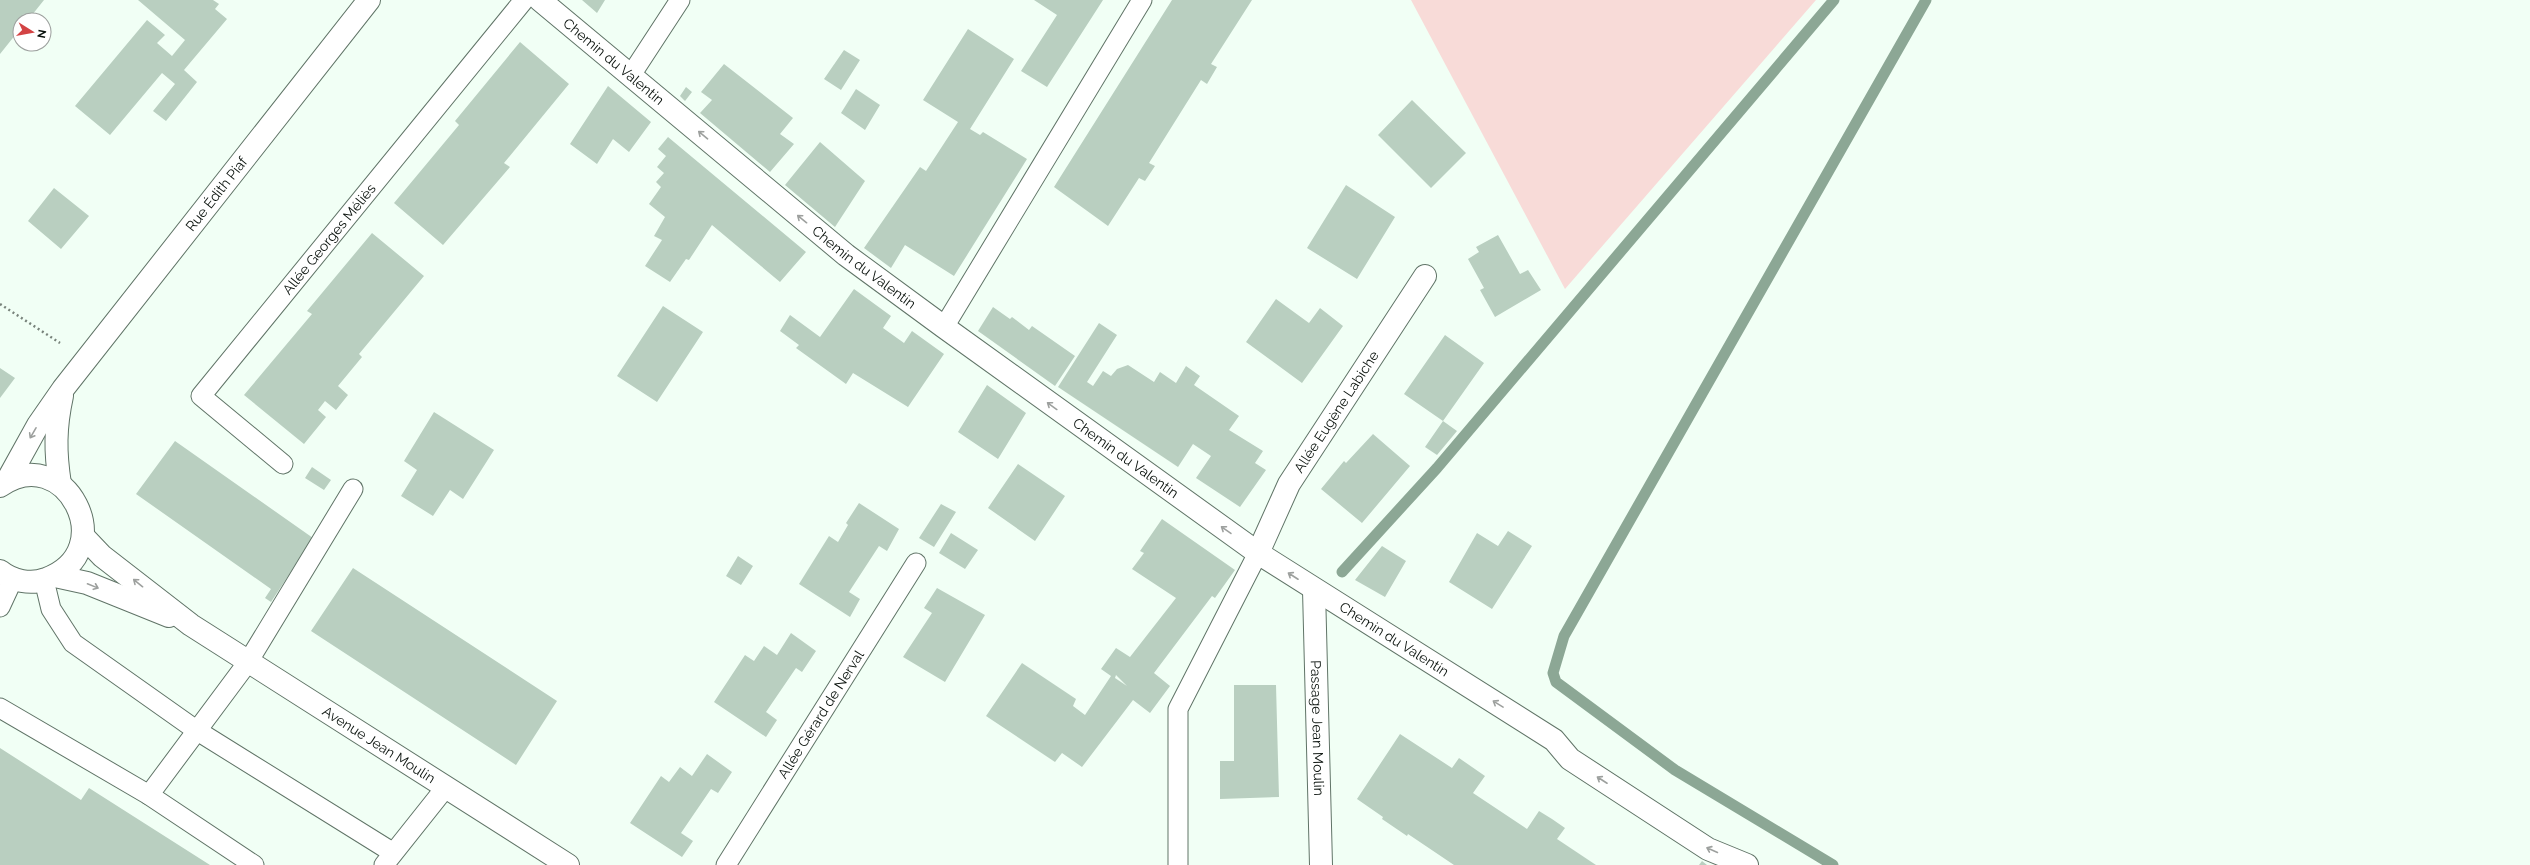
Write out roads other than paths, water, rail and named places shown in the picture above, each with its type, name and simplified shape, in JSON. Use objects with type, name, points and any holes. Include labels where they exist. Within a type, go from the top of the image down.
[{"type":"street","name":"Rue Édith Piaf","points":[[2,485],[38,425],[63,389],[369,0]]},
{"type":"street","name":"Chemin du Valentin","points":[[540,0],[846,255],[1258,553],[1314,590],[1554,740],[1570,759],[1708,849],[1747,865]]},
{"type":"street","name":"Allée Eugène Labiche","points":[[1258,553],[1289,484],[1425,276]]},
{"type":"street","name":"Rue Édith Piaf","points":[[60,484],[56,457],[56,427],[63,389]]},
{"type":"street","points":[[2,485],[25,476],[43,476],[60,484],[71,494],[79,507],[83,521],[83,536],[71,564],[49,578]]},
{"type":"street","name":"Avenue Jean Moulin","points":[[83,536],[102,556],[191,625],[568,865]]},
{"type":"street","name":"Avenue Jean Moulin","points":[[4,575],[34,582],[49,578],[87,583],[191,625]]},
{"type":"street","name":"Passage Jean Moulin","points":[[1314,590],[1321,865]]},
{"type":"lane","name":"Allée Georges Méliès","points":[[283,464],[201,396],[524,0]]},
{"type":"lane","points":[[631,75],[680,0]]},
{"type":"lane","points":[[944,327],[1142,0]]},
{"type":"lane","points":[[149,796],[196,730],[248,662],[353,489]]},
{"type":"lane","points":[[1178,865],[1178,709],[1258,553]]},
{"type":"lane","name":"Allée Gérard de Nerval","points":[[726,865],[916,563]]},
{"type":"lane","points":[[0,607],[4,575]]},
{"type":"lane","points":[[49,578],[51,609],[73,643],[196,730],[388,859],[446,787]]},
{"type":"lane","points":[[0,708],[149,796],[254,865]]},
{"type":"waterway","points":[[1342,572],[1437,468],[1834,0]]},
{"type":"waterway","points":[[1833,865],[1675,770],[1556,682],[1553,673],[1564,636],[1926,0]]}]
